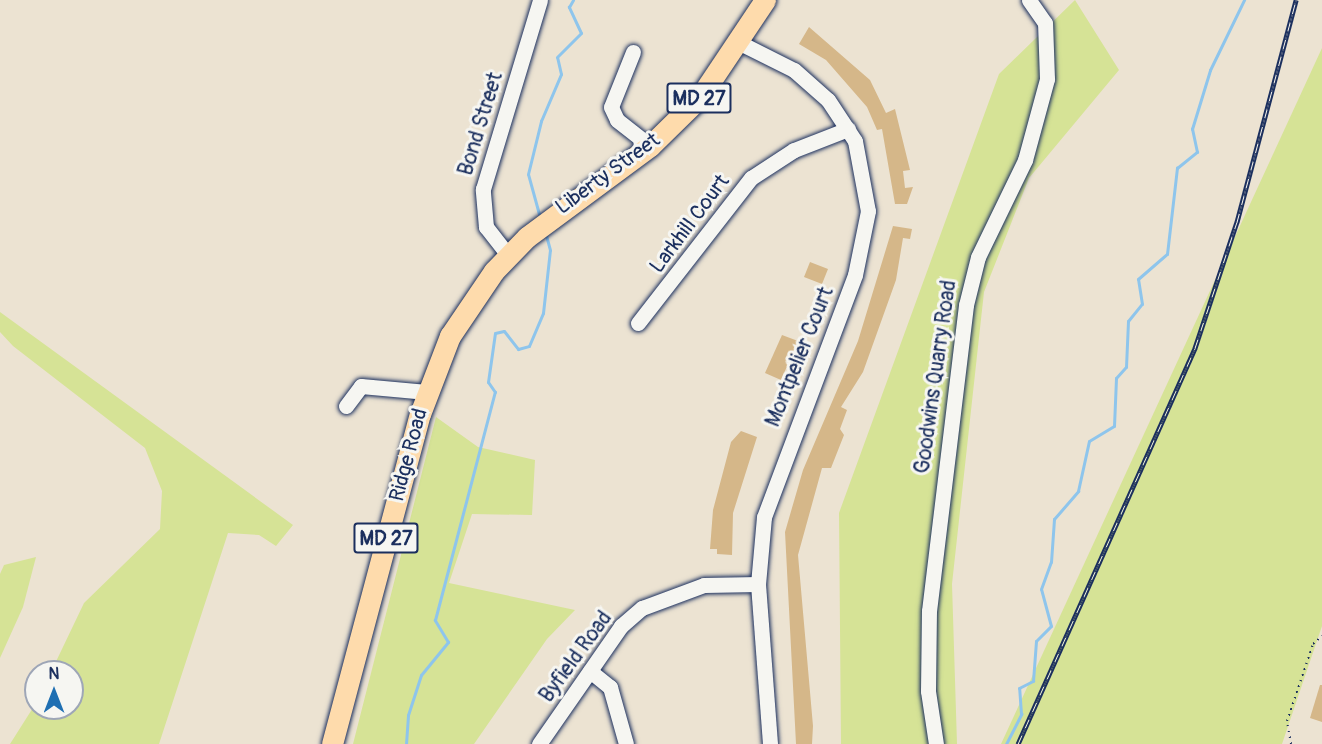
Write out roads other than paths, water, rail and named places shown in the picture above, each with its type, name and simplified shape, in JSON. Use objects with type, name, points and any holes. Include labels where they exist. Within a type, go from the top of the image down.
[{"type":"highway","name":"Liberty Street","points":[[508,255],[569,202],[650,146],[700,97],[740,43],[765,0]]},
{"type":"highway","name":"Ridge Road","points":[[332,744],[427,392],[450,336],[508,255]]},
{"type":"street","name":"Bond Street","points":[[508,255],[486,227],[483,189],[540,0]]},
{"type":"street","name":"Goodwins Quarry Road","points":[[936,744],[928,691],[929,611],[964,316],[978,257],[1028,149],[1047,79],[1045,23],[1029,0]]},
{"type":"street","name":"Montpelier Court","points":[[740,43],[804,77],[848,129],[867,189],[864,250],[774,480],[764,517],[758,584],[770,744]]},
{"type":"street","points":[[633,52],[611,107],[617,120],[650,146]]},
{"type":"street","name":"Larkhill Court","points":[[638,323],[751,178],[794,150],[848,129]]},
{"type":"street","points":[[346,406],[361,386],[427,392]]},
{"type":"street","name":"Byfield Road","points":[[539,744],[621,626],[642,608],[704,585],[758,584]]},
{"type":"street","points":[[590,671],[610,687],[626,744]]},
{"type":"waterway","points":[[539,214],[528,174],[541,121],[561,74],[557,57],[581,33],[569,7],[573,0]]},
{"type":"waterway","points":[[1006,744],[1021,714],[1019,688],[1033,681],[1036,641],[1051,626],[1041,589],[1051,562],[1054,519],[1078,491],[1089,441],[1114,426],[1116,378],[1126,367],[1128,321],[1142,304],[1138,279],[1167,254],[1177,168],[1197,152],[1192,129],[1210,70],[1244,0]]},
{"type":"waterway","points":[[406,744],[408,715],[421,675],[448,642],[435,620],[495,392],[488,382],[495,333],[504,331],[518,349],[529,346],[543,313],[550,250],[546,235]]},
{"type":"railway","points":[[1018,744],[1195,348],[1237,222],[1296,0]]}]
